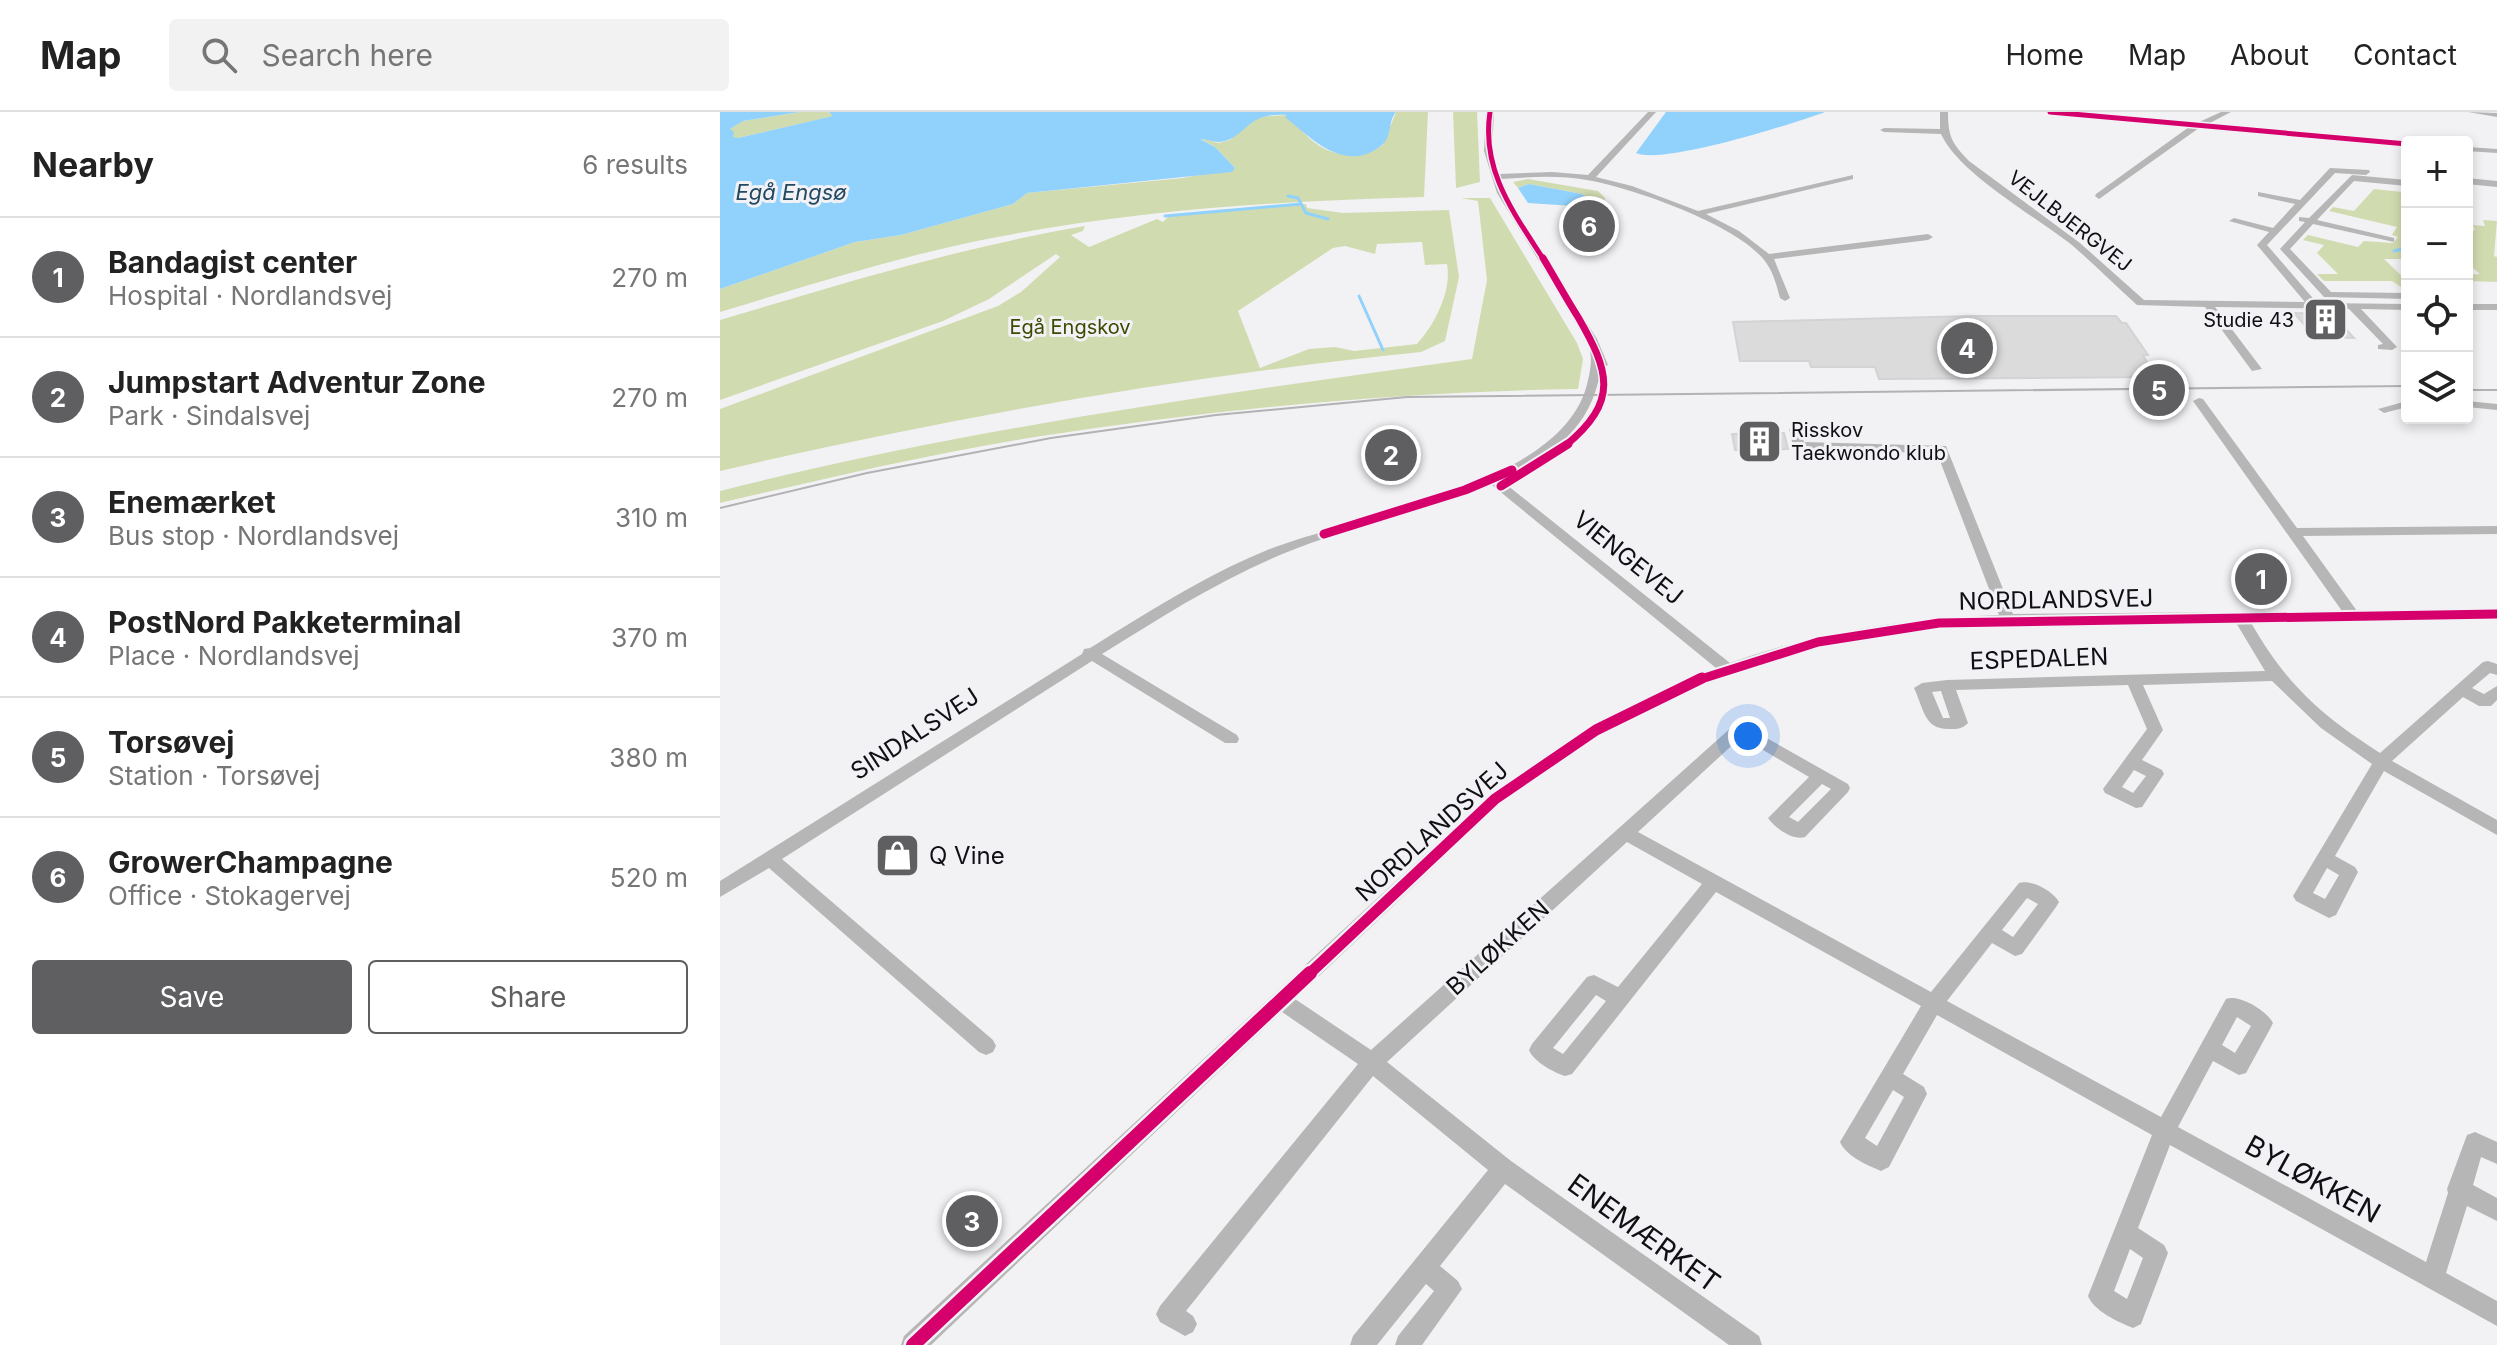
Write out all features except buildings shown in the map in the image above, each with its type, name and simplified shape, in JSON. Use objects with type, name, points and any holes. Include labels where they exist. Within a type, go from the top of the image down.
[{"type":"street","points":[[1490,112],[1488,151],[1494,177],[1605,372],[1605,383],[1589,421],[1562,449],[1496,482]]},
{"type":"street","points":[[1590,178],[1652,112]]},
{"type":"street","points":[[1884,130],[1944,132],[1944,112]]},
{"type":"street","points":[[2050,112],[2401,143]]},
{"type":"street","points":[[2099,196],[2199,125],[2227,112]]},
{"type":"street","points":[[2472,112],[2497,115]]},
{"type":"street","name":"VEJLBJERGVEJ","points":[[1944,132],[1950,145],[1966,163],[2077,245],[2141,303],[2401,307]]},
{"type":"street","points":[[2473,149],[2497,151]]},
{"type":"street","points":[[2314,306],[2262,247],[2334,170],[2401,181]]},
{"type":"street","points":[[1494,177],[1590,178],[1625,186],[1696,214],[1738,234],[1768,257],[1785,298]]},
{"type":"street","points":[[1696,214],[1850,177]]},
{"type":"street","points":[[2401,177],[2352,178],[2285,249],[2328,295],[2401,296]]},
{"type":"street","points":[[2473,182],[2497,184]]},
{"type":"street","points":[[2473,189],[2497,191]]},
{"type":"street","points":[[2261,194],[2301,203]]},
{"type":"street","points":[[2289,216],[2391,240]]},
{"type":"street","points":[[2234,221],[2275,231]]},
{"type":"street","points":[[1768,257],[1928,237]]},
{"type":"street","points":[[2282,271],[2306,271]]},
{"type":"street","points":[[2473,297],[2497,296]]},
{"type":"street","points":[[2209,306],[2256,369]]},
{"type":"street","points":[[2353,307],[2392,347],[2382,347]]},
{"type":"street","points":[[2473,307],[2497,307]]},
{"type":"street","points":[[2199,401],[2353,616]]},
{"type":"street","points":[[2384,409],[2401,405]]},
{"type":"street","points":[[2473,405],[2497,407]]},
{"type":"street","name":"NORDLANDSVEJ","points":[[1795,429],[1799,446],[1942,449],[2008,619]]},
{"type":"street","name":"SINDALSVEJ","points":[[720,890],[1089,653],[1218,577],[1324,534],[1440,507],[1496,482]]},
{"type":"street","name":"VIENGEVEJ","points":[[1496,482],[1725,667]]},
{"type":"street","points":[[2294,532],[2497,530]]},
{"type":"street","points":[[2469,531],[2480,543]]},
{"type":"street","name":"NORDLANDSVEJ","points":[[913,1345],[1461,828],[1536,766],[1623,712],[1725,667],[1845,636],[1940,623],[2008,619],[2497,614]]},
{"type":"street","points":[[2240,617],[2276,676],[2317,717],[2382,760],[2497,828]]},
{"type":"street","points":[[1089,653],[1231,739]]},
{"type":"street","points":[[2324,858],[2382,760],[2488,666],[2497,670]]},
{"type":"street","name":"ESPEDALEN","points":[[1947,685],[2276,676]]},
{"type":"street","name":"ESPEDALEN","points":[[2131,762],[2155,730],[2133,680]]},
{"type":"street","points":[[2461,689],[2485,702],[2497,691]]},
{"type":"street","name":"BYLØKKEN","points":[[1372,1062],[1740,729],[1820,776]]},
{"type":"street","name":"BYLØKKEN","points":[[1625,833],[2497,1314]]},
{"type":"street","points":[[769,858],[986,1046]]},
{"type":"street","points":[[1620,999],[1713,883]]},
{"type":"street","points":[[1890,1077],[1934,1003],[1991,933]]},
{"type":"street","name":"ENEMÆRKET","points":[[1279,999],[1372,1062],[1503,1169],[1750,1345]]},
{"type":"street","points":[[2125,1233],[2164,1132],[2211,1049]]},
{"type":"street","points":[[1185,1324],[1168,1314],[1372,1062]]},
{"type":"street","points":[[2433,1279],[2458,1189],[2475,1142],[2497,1154]]},
{"type":"street","points":[[1362,1345],[1503,1169]]},
{"type":"street","points":[[2458,1189],[2497,1210]]},
{"type":"street","points":[[1407,1345],[1450,1289],[1424,1268]]},
{"type":"green space","points":[[800,112],[829,112],[834,116],[738,138],[733,138],[730,129],[743,121]]},
{"type":"green space","points":[[1396,112],[1428,112],[1424,197],[1198,209],[1028,231],[908,257],[720,312],[720,289],[855,242],[901,235],[1013,204],[1027,193],[1183,178],[1235,168],[1215,147],[1199,138],[1219,143],[1230,140],[1255,117],[1288,115],[1319,146],[1341,154],[1353,154],[1383,145]]},
{"type":"green space","points":[[1453,112],[1477,112],[1480,182],[1456,188]]},
{"type":"green space","points":[[1528,179],[1598,191],[1605,198],[1603,204],[1574,206],[1585,203],[1582,194],[1529,184],[1518,188],[1513,182]]},
{"type":"green space","points":[[2374,189],[2401,192],[2401,259],[2384,259],[2401,275],[2401,287],[2392,281],[2324,281],[2317,274],[2338,274],[2317,253],[2324,245],[2303,240],[2308,235],[2358,247],[2364,241],[2393,243],[2398,237],[2392,235],[2397,227],[2329,211],[2333,207],[2354,211]]},
{"type":"green space","name":"Egå Engskov","points":[[1461,198],[1490,198],[1577,343],[1583,359],[1578,389],[1374,398],[1238,410],[1103,427],[956,451],[720,503],[720,491],[1000,431],[1094,414],[1472,359],[1487,280],[1478,201]]},
{"type":"green space","points":[[1306,204],[1307,208],[1343,213],[1449,210],[1459,277],[1445,341],[1421,352],[1244,373],[1069,400],[894,433],[720,471],[720,409],[998,306],[1021,292],[1060,257],[1056,254],[989,299],[943,321],[720,400],[720,320],[901,267],[993,244],[1085,226],[1083,231],[1071,235],[1089,247],[1157,219],[1163,222],[1170,215]],"holes":[[[1422,242],[1425,265],[1447,264],[1447,285],[1436,317],[1417,344],[1354,351],[1335,347],[1309,349],[1260,368],[1238,311],[1333,248],[1345,246],[1375,254],[1377,244]]]},
{"type":"green space","points":[[2483,220],[2497,221],[2494,256],[2497,257],[2497,282],[2473,281],[2473,275],[2480,274],[2473,268],[2473,225],[2485,226]]},
{"type":"water","name":"Egå Engsø","points":[[720,112],[800,112],[743,121],[730,129],[734,132],[733,137],[738,138],[833,116],[829,112],[1396,112],[1385,142],[1369,153],[1356,156],[1331,151],[1307,136],[1285,117],[1287,115],[1264,117],[1225,141],[1200,139],[1215,147],[1235,168],[1232,172],[1027,193],[1013,204],[901,235],[855,242],[720,289]]},
{"type":"water","points":[[1666,112],[1825,112],[1699,148],[1651,155],[1636,153]]},
{"type":"water","points":[[1529,184],[1582,194],[1588,200],[1574,206],[1528,203],[1518,188]]},
{"type":"waterway","points":[[1288,196],[1298,198],[1306,213],[1328,219]]},
{"type":"waterway","points":[[1165,216],[1301,204]]},
{"type":"waterway","points":[[2394,251],[2401,249]]},
{"type":"waterway","points":[[1359,296],[1383,350]]},
{"type":"tram line","points":[[720,508],[867,473],[1051,438],[1216,415],[1407,397],[2401,386]]},
{"type":"tram line","points":[[2473,390],[2497,390]]},
{"type":"cycle path","points":[[1490,112],[1488,152],[1500,189],[1595,347],[1605,375],[1603,394],[1596,412],[1584,429],[1535,468],[1501,486]]},
{"type":"cycle path","points":[[2050,112],[2401,143]]},
{"type":"cycle path","points":[[1324,534],[1465,490],[1512,470]]},
{"type":"cycle path","points":[[913,1345],[1495,799],[1545,762],[1649,702],[1760,658],[1818,642],[1878,630],[1939,623],[2497,614]]},
{"type":"place","name":"GrowerChampagne","points":[[1589,226]]},
{"type":"place","name":"Studie 43","points":[[2325,320]]},
{"type":"place","name":"PostNord Pakketerminal","points":[[1967,348]]},
{"type":"place","name":"Torsøvej","points":[[2159,390]]},
{"type":"place","name":"Risskov Taekwondo klub","points":[[1760,442]]},
{"type":"place","name":"Jumpstart Adventur Zone","points":[[1391,455]]},
{"type":"place","name":"Bandagist center","points":[[2261,579]]},
{"type":"place","name":"Q Vine","points":[[898,856]]},
{"type":"place","name":"Enemærket","points":[[972,1221]]}]
